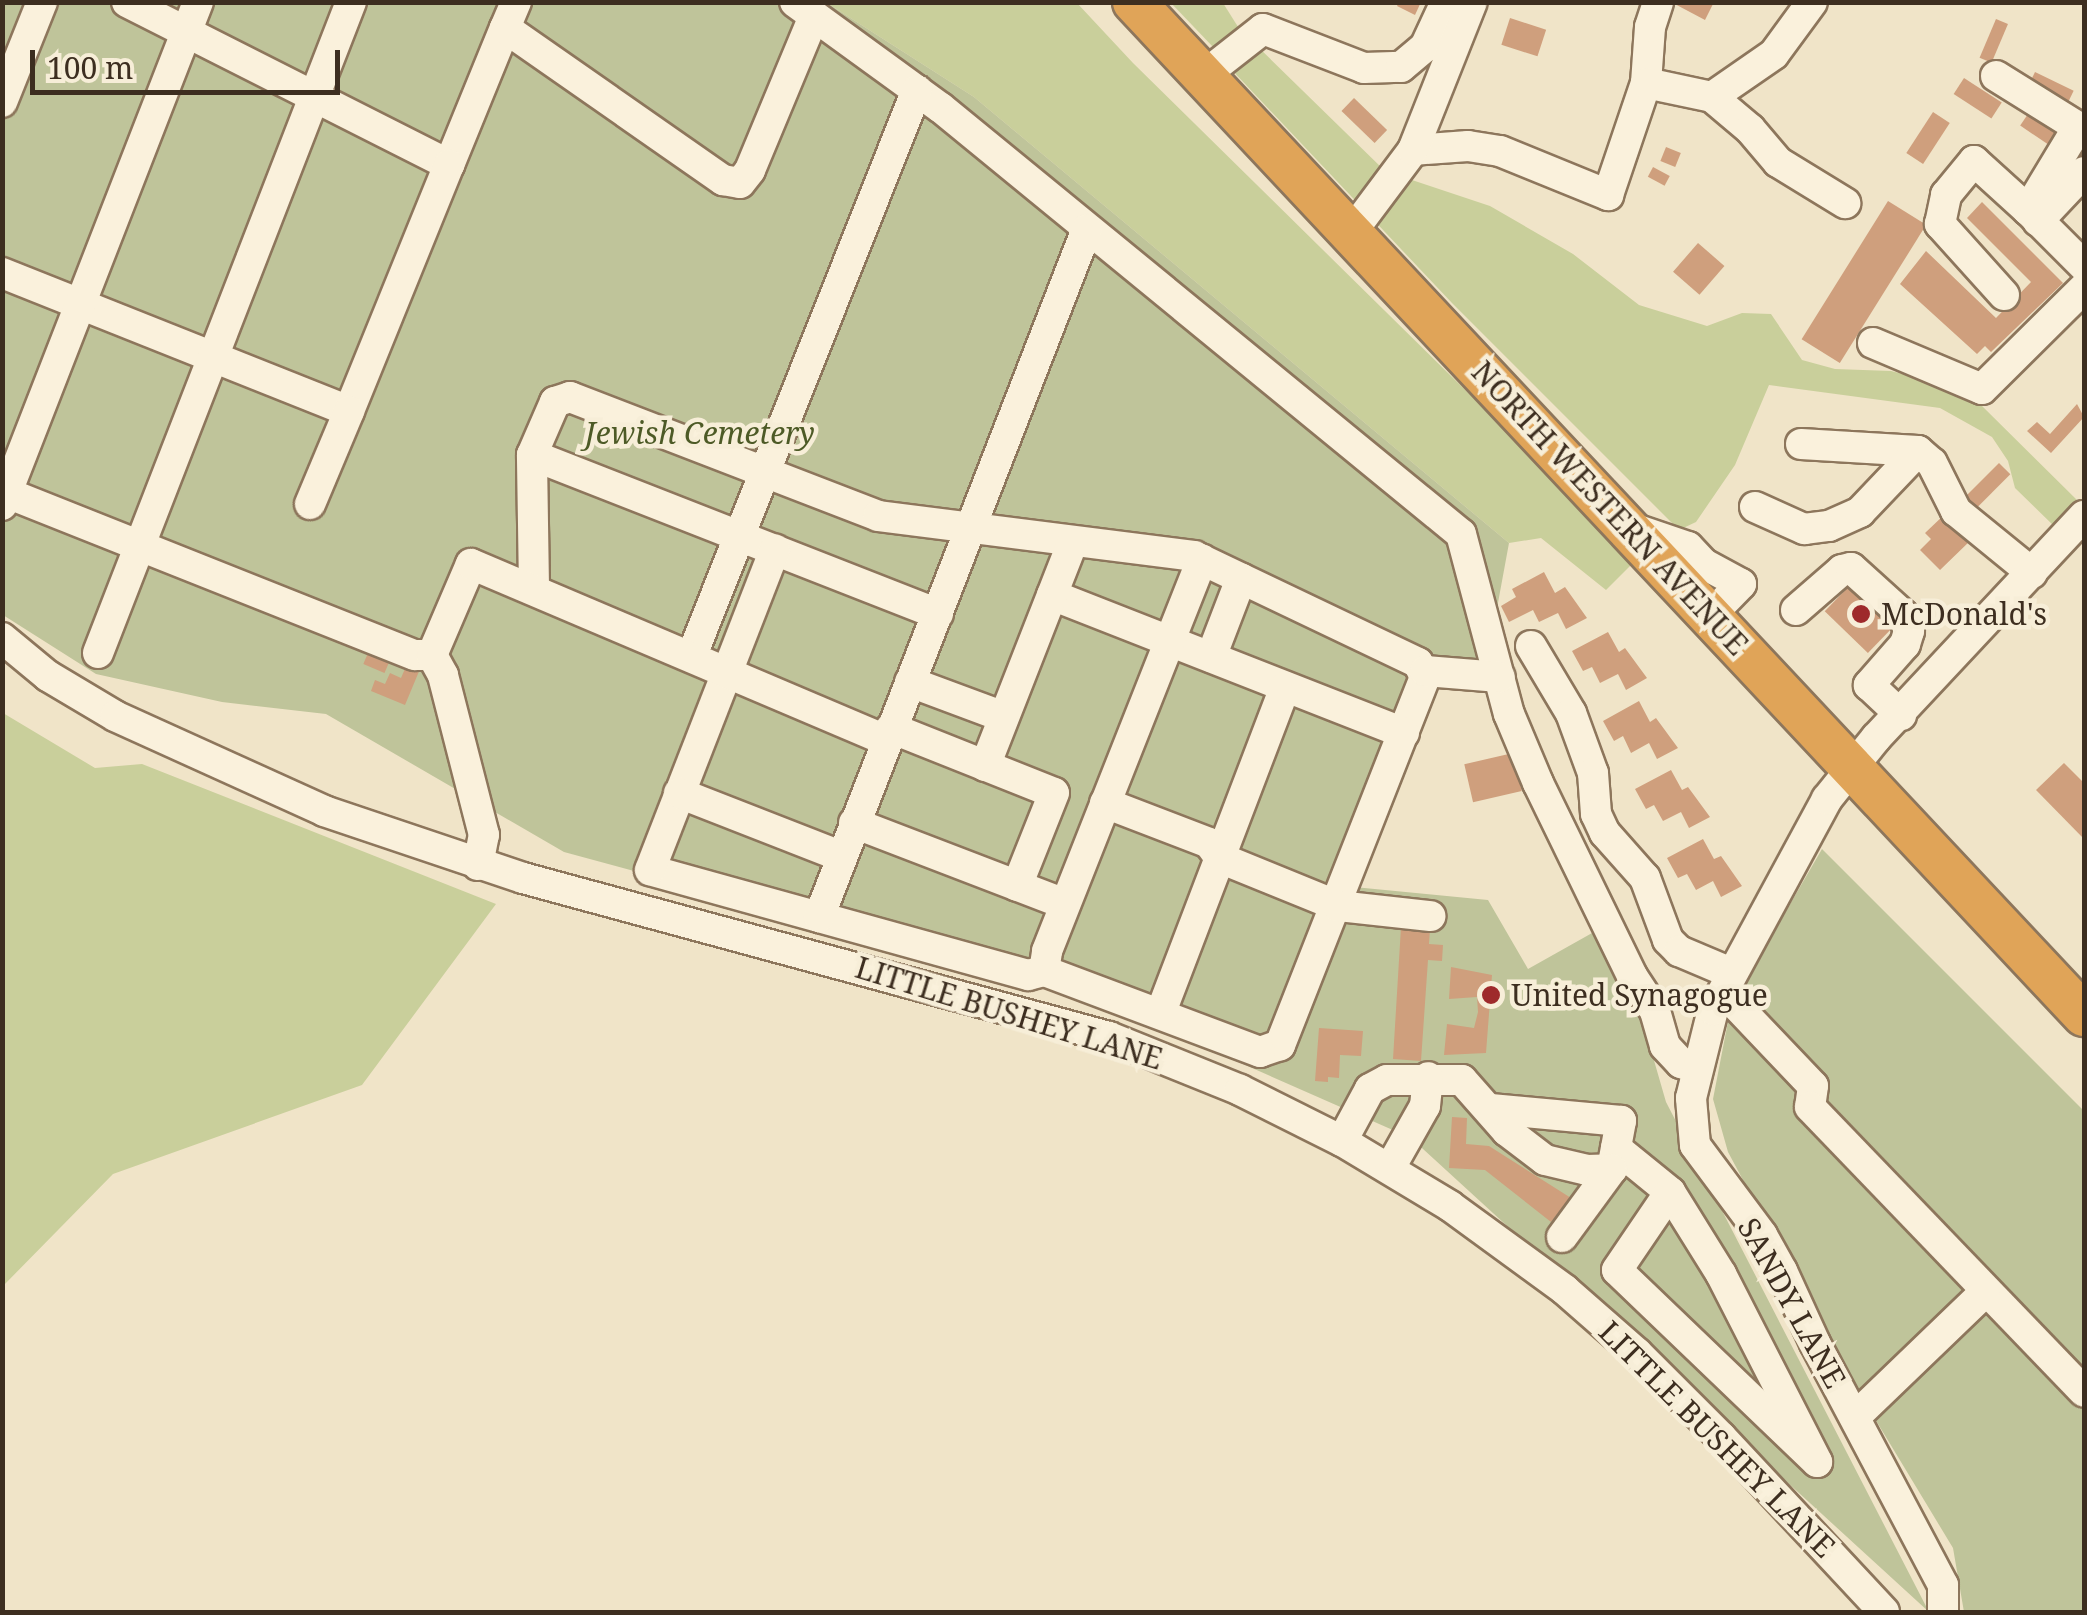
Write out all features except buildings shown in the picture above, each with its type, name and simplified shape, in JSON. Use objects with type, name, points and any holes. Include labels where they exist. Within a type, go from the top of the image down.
[{"type":"highway","name":"NORTH WESTERN AVENUE","points":[[1134,2],[1629,527],[1692,573],[1712,615],[1850,769],[2084,1015]]},
{"type":"street","points":[[2,102],[42,2]]},
{"type":"street","points":[[127,2],[448,165]]},
{"type":"street","points":[[198,2],[4,496],[415,656],[432,656]]},
{"type":"street","points":[[98,653],[352,2]]},
{"type":"street","points":[[1202,76],[1263,29],[1364,68],[1401,66],[1424,47],[1446,2]]},
{"type":"street","points":[[1352,233],[1413,150],[1472,2]]},
{"type":"street","points":[[1413,150],[1468,146],[1500,151],[1608,195],[1646,83],[1650,27],[1658,2]]},
{"type":"street","points":[[1712,97],[1774,54],[1812,2]]},
{"type":"street","points":[[310,504],[511,15],[722,180],[740,184],[750,170],[804,9],[916,90],[1454,526],[1466,545],[1508,714],[1538,783],[1632,976],[1655,1011],[1665,1046],[1681,1063],[1696,1068]]},
{"type":"street","points":[[1996,76],[2078,126],[2033,216]]},
{"type":"street","points":[[1646,83],[1712,97],[1750,129],[1778,162],[1845,204]]},
{"type":"street","points":[[692,655],[916,90]]},
{"type":"street","points":[[2004,295],[1940,224],[1946,195],[1974,162],[2084,266]]},
{"type":"street","points":[[2033,216],[2084,172]]},
{"type":"street","points":[[820,917],[1088,229]]},
{"type":"street","points":[[2,273],[349,411]]},
{"type":"street","points":[[1873,343],[1982,388],[2084,288]]},
{"type":"street","points":[[534,587],[532,456],[551,407],[570,396],[878,516],[1202,560],[1418,662],[1425,671],[1500,678]]},
{"type":"street","points":[[1801,444],[1918,451],[1932,464],[1956,511],[2032,573]]},
{"type":"street","points":[[1755,507],[1804,529],[1829,526],[1860,512],[1918,451]]},
{"type":"street","points":[[532,456],[938,614]]},
{"type":"street","name":"SANDY LANE","points":[[1943,1612],[1943,1586],[1762,1235],[1695,1145],[1690,1122],[1696,1068],[1713,1010],[1826,800],[1850,769],[2084,516]]},
{"type":"street","points":[[984,766],[1073,542]]},
{"type":"street","points":[[775,549],[650,870],[1028,974],[1044,971],[1260,1052],[1272,1051],[1280,1045],[1338,906],[1425,671]]},
{"type":"street","points":[[1044,971],[1046,952],[1202,560]]},
{"type":"street","points":[[432,656],[471,564],[534,587],[692,655],[697,662],[724,674],[1054,793],[1018,886]]},
{"type":"street","points":[[1796,610],[1842,570],[1851,568],[1902,616],[1909,631],[1905,644],[1870,685],[1901,715]]},
{"type":"street","points":[[1210,658],[1241,578]]},
{"type":"street","points":[[1052,596],[1404,733]]},
{"type":"street","name":"LITTLE BUSHEY LANE","points":[[2,638],[73,692],[172,744],[324,811],[478,865],[1109,1037],[1240,1090],[1342,1141],[1390,1168],[1550,1278],[1637,1353],[1884,1612]]},
{"type":"street","points":[[1531,646],[1571,712],[1593,773],[1596,814],[1605,833],[1645,878],[1668,940],[1679,951],[1731,973]]},
{"type":"street","points":[[432,656],[443,675],[484,835],[478,865]]},
{"type":"street","points":[[910,682],[1004,718]]},
{"type":"street","points":[[1161,1012],[1285,687]]},
{"type":"street","points":[[679,793],[841,856]]},
{"type":"street","points":[[1105,803],[1209,843],[1220,858],[1338,906],[1430,916]]},
{"type":"street","points":[[854,822],[1065,904]]},
{"type":"street","points":[[1735,1004],[1813,1086],[1810,1107],[2084,1392]]},
{"type":"street","points":[[1342,1141],[1370,1089],[1386,1080],[1428,1077],[1462,1080],[1507,1131],[1544,1160],[1587,1170],[1614,1158]]},
{"type":"street","points":[[1390,1168],[1425,1106],[1428,1077]]},
{"type":"street","points":[[1491,1109],[1621,1122],[1614,1158],[1562,1236]]},
{"type":"street","points":[[1614,1158],[1670,1192],[1721,1274],[1817,1462],[1617,1270],[1670,1192]]},
{"type":"street","points":[[1855,1417],[1985,1292]]},
{"type":"green space","name":"Jewish Cemetery","points":[[2,3],[827,3],[974,97],[1509,543],[1486,668],[1439,660],[1354,887],[1488,900],[1528,969],[1601,928],[1638,1005],[1666,1102],[1929,1612],[1411,1138],[1077,991],[564,852],[326,714],[222,702],[96,674],[3,615]]},
{"type":"green space","points":[[827,3],[1077,3],[1133,63],[1637,559],[1606,590],[1541,538],[1509,543],[974,97]]},
{"type":"green space","points":[[1171,3],[1223,3],[1240,30],[1214,48]]},
{"type":"green space","points":[[1255,44],[1385,171],[1490,206],[1573,254],[1639,305],[1707,326],[1742,313],[1771,314],[1802,360],[1835,369],[1891,371],[1942,384],[1980,404],[2079,502],[2055,527],[2015,488],[2008,461],[1992,437],[1940,408],[1769,385],[1735,465],[1696,522],[1679,530],[1452,303],[1230,68]]},
{"type":"green space","points":[[3,713],[95,768],[142,764],[496,904],[362,1085],[113,1174],[3,1286]]},
{"type":"green space","points":[[1822,849],[2084,1111],[2084,1612],[1964,1612],[1953,1548],[1840,1361],[1728,1152],[1713,1099],[1731,1006]]},
{"type":"place","name":"McDonald's","points":[[1861,614]]},
{"type":"place","name":"United Synagogue","points":[[1491,995]]}]
